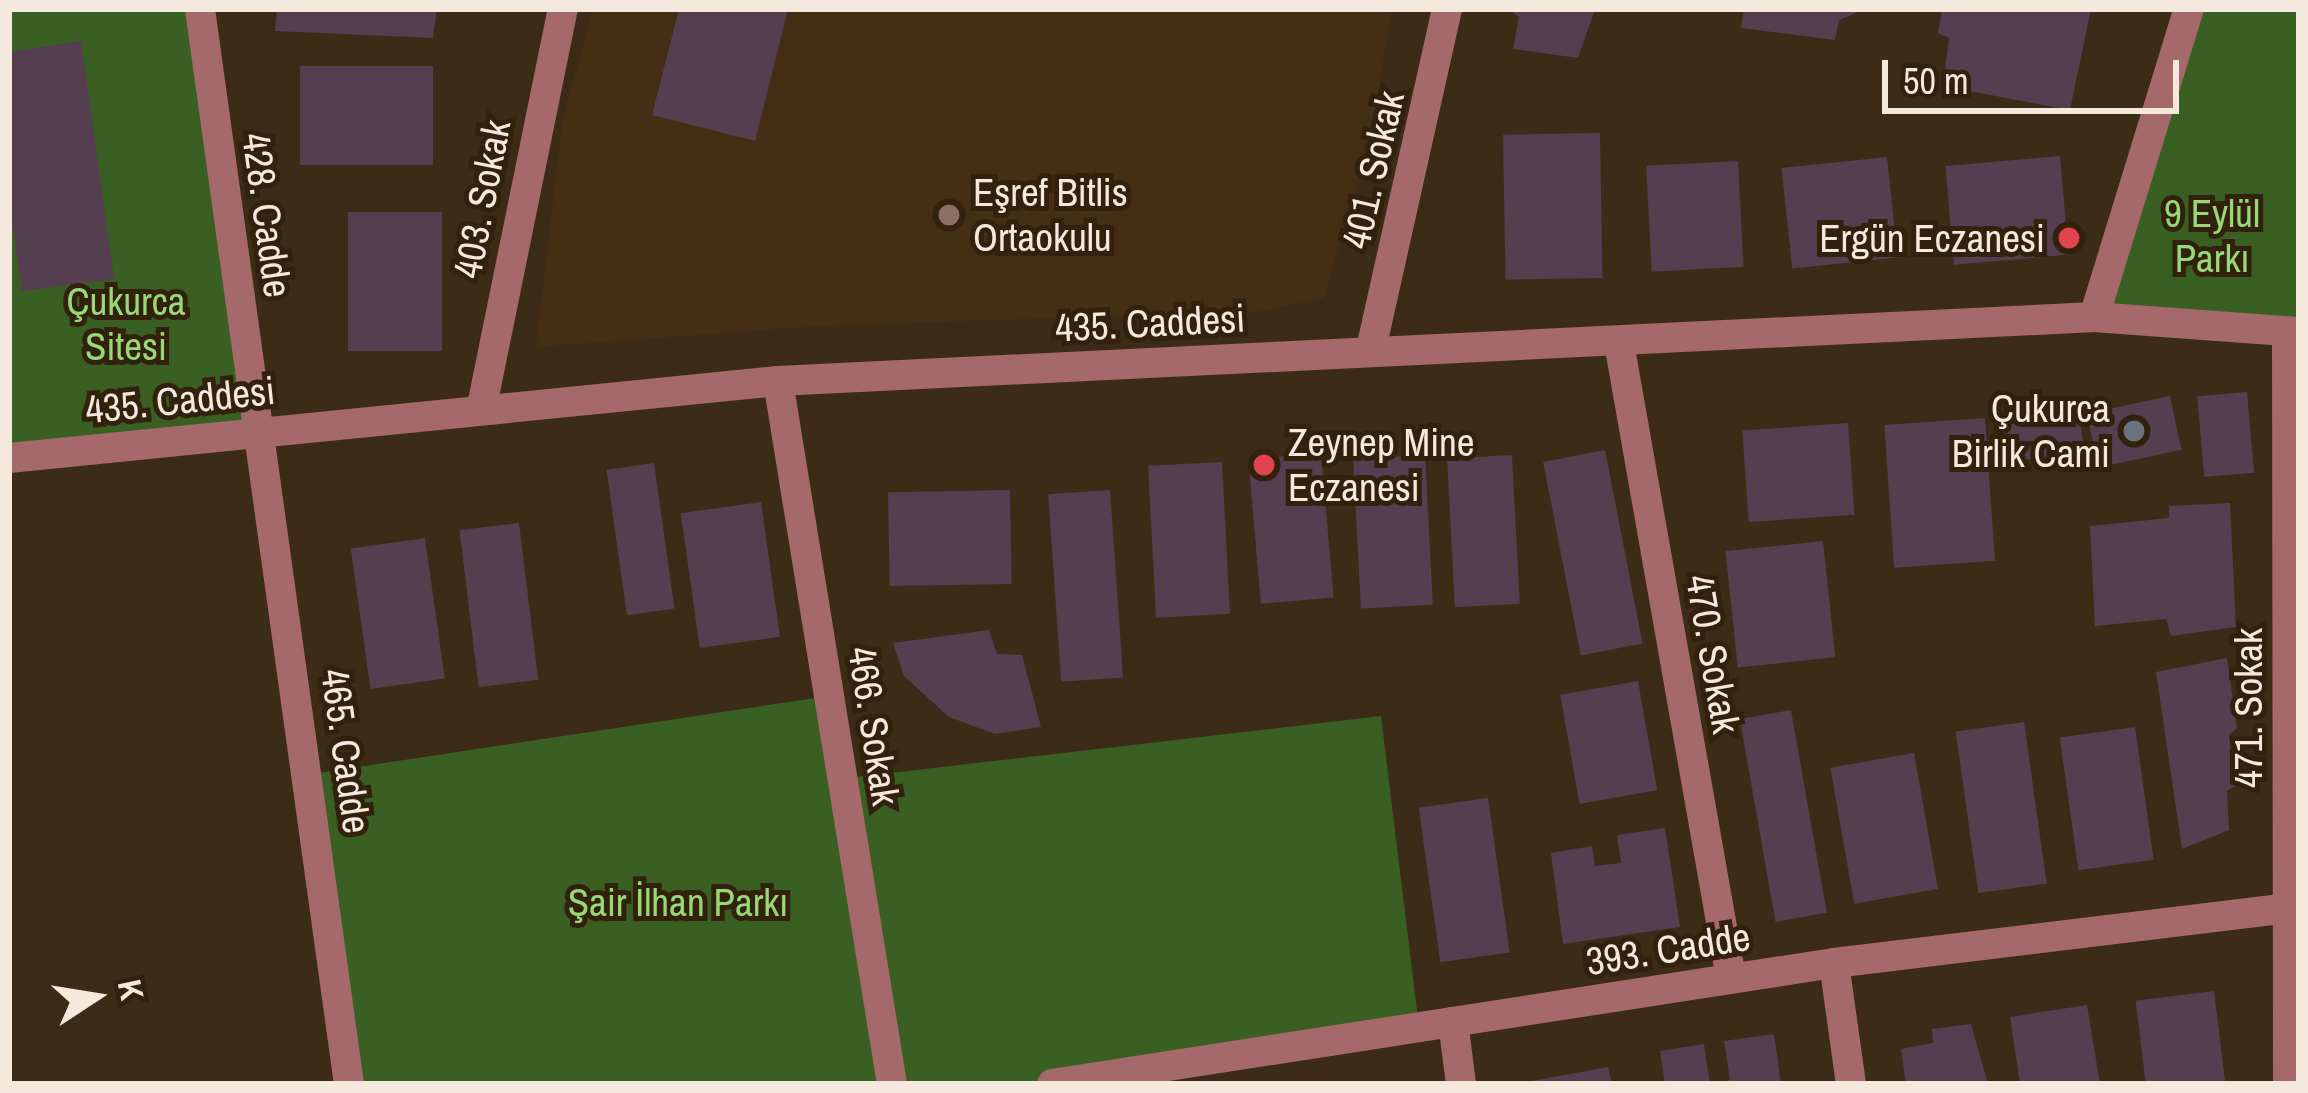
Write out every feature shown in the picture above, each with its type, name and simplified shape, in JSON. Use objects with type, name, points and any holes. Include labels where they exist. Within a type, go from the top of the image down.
[{"type":"street","name":"428. Cadde","points":[[200,9],[257,431]]},
{"type":"street","name":"403. Sokak","points":[[482,406],[563,9]]},
{"type":"street","name":"401. Sokak","points":[[1371,349],[1447,9]]},
{"type":"street","points":[[2094,317],[2189,9]]},
{"type":"street","name":"435. Caddesi","points":[[9,458],[482,406],[778,381],[2094,317],[2293,332]]},
{"type":"street","name":"471. Sokak","points":[[2288,1084],[2293,907],[2293,332]]},
{"type":"street","name":"470. Sokak","points":[[1619,343],[1731,978]]},
{"type":"street","name":"466. Sokak","points":[[778,381],[892,1084]]},
{"type":"street","name":"465. Cadde","points":[[257,431],[350,1084]]},
{"type":"street","name":"393. Cadde","points":[[1052,1084],[1834,963],[2293,907]]},
{"type":"street","points":[[1834,963],[1851,1084]]},
{"type":"street","points":[[1453,1022],[1461,1084]]},
{"type":"shaded area","name":"Eşref Bitlis Ortaokulu","points":[[592,9],[1392,9],[1371,132],[1324,298],[1262,311],[818,326],[536,347],[562,126]]},
{"type":"green space","name":"Çukurca Sitesi","points":[[9,9],[200,9],[257,431],[9,458]]},
{"type":"green space","name":"9 Eylül Parkı","points":[[2189,9],[2299,9],[2299,332],[2094,317]]},
{"type":"green space","name":"Şair İlhan Parkı","points":[[829,696],[847,778],[1381,716],[1419,1027],[1052,1084],[349,1084],[311,774]]},
{"type":"building","points":[[277,9],[437,9],[433,38],[275,31]]},
{"type":"building","points":[[679,9],[788,9],[755,141],[652,115]]},
{"type":"building","points":[[1508,9],[1595,9],[1578,58],[1513,49],[1519,17]]},
{"type":"building","points":[[1744,9],[1865,9],[1839,20],[1835,40],[1741,28]]},
{"type":"building","points":[[1942,9],[2091,9],[2070,110],[1943,86],[1949,38],[1938,33]]},
{"type":"building","points":[[81,41],[114,279],[22,291],[9,198],[9,52]]},
{"type":"building","points":[[300,66],[433,66],[433,165],[300,165]]},
{"type":"building","points":[[1600,133],[1603,278],[1506,280],[1503,135]]},
{"type":"building","points":[[2060,156],[2069,255],[1954,265],[1945,166]]},
{"type":"building","points":[[1887,157],[1898,257],[1792,269],[1782,168]]},
{"type":"building","points":[[1738,161],[1744,267],[1652,272],[1646,166]]},
{"type":"building","points":[[348,212],[442,212],[442,351],[348,351]]},
{"type":"building","points":[[2247,392],[2254,473],[2204,477],[2197,396]]},
{"type":"building","name":"Çukurca Birlik Cami","points":[[2170,396],[2181,450],[2098,467],[2087,414]]},
{"type":"building","points":[[2078,408],[2085,450],[2008,463],[2001,420]]},
{"type":"building","points":[[1985,418],[1995,561],[1894,568],[1884,425]]},
{"type":"building","points":[[1848,423],[1854,515],[1749,522],[1742,430]]},
{"type":"building","points":[[1605,450],[1643,643],[1581,655],[1543,462]]},
{"type":"building","points":[[1321,453],[1334,597],[1261,604],[1248,459]]},
{"type":"building","points":[[1425,455],[1433,605],[1361,609],[1353,459]]},
{"type":"building","points":[[1512,455],[1520,604],[1455,607],[1447,458]]},
{"type":"building","points":[[1222,462],[1230,614],[1156,618],[1148,466]]},
{"type":"building","points":[[654,463],[674,609],[627,615],[606,470]]},
{"type":"building","points":[[1010,490],[1012,584],[890,586],[888,492]]},
{"type":"building","points":[[1110,490],[1123,678],[1061,682],[1048,494]]},
{"type":"building","points":[[761,502],[780,637],[700,648],[681,513]]},
{"type":"building","points":[[2230,503],[2236,627],[2171,636],[2166,619],[2095,626],[2090,526],[2169,518],[2169,506]]},
{"type":"building","points":[[519,523],[538,680],[479,687],[459,530]]},
{"type":"building","points":[[425,538],[445,679],[370,689],[351,548]]},
{"type":"building","points":[[1823,541],[1835,657],[1738,668],[1726,551]]},
{"type":"building","points":[[989,630],[997,654],[1022,655],[1041,727],[995,734],[949,717],[904,676],[893,643]]},
{"type":"building","points":[[2227,658],[2237,728],[2229,735],[2235,786],[2227,791],[2229,830],[2182,849],[2156,672]]},
{"type":"building","points":[[1638,681],[1657,790],[1579,804],[1560,695]]},
{"type":"building","points":[[1791,710],[1827,913],[1776,922],[1740,719]]},
{"type":"building","points":[[2024,722],[2047,883],[1978,893],[1956,732]]},
{"type":"building","points":[[2135,727],[2154,860],[2078,870],[2060,738]]},
{"type":"building","points":[[1914,753],[1938,889],[1854,904],[1830,768]]},
{"type":"building","points":[[1488,798],[1510,952],[1440,962],[1419,808]]},
{"type":"building","points":[[1665,828],[1680,927],[1563,944],[1551,853],[1592,846],[1595,866],[1621,863],[1617,835]]},
{"type":"building","points":[[2214,991],[2225,1084],[2146,1084],[2136,1001]]},
{"type":"building","points":[[2087,1005],[2100,1084],[2020,1084],[2010,1017]]},
{"type":"building","points":[[1971,1024],[1988,1084],[1906,1084],[1901,1049],[1933,1043],[1932,1029]]},
{"type":"building","points":[[1774,1034],[1781,1084],[1717,1084],[1730,1080],[1724,1041]]},
{"type":"building","points":[[1704,1044],[1710,1084],[1665,1084],[1660,1051]]},
{"type":"building","points":[[1608,1067],[1612,1084],[1526,1082]]},
{"type":"place","name":"Eşref Bitlis Ortaokulu","points":[[949,215]]},
{"type":"place","name":"Ergün Eczanesi","points":[[2069,238]]},
{"type":"place","name":"Çukurca Birlik Cami","points":[[2134,431]]},
{"type":"place","name":"Zeynep Mine Eczanesi","points":[[1264,465]]}]
